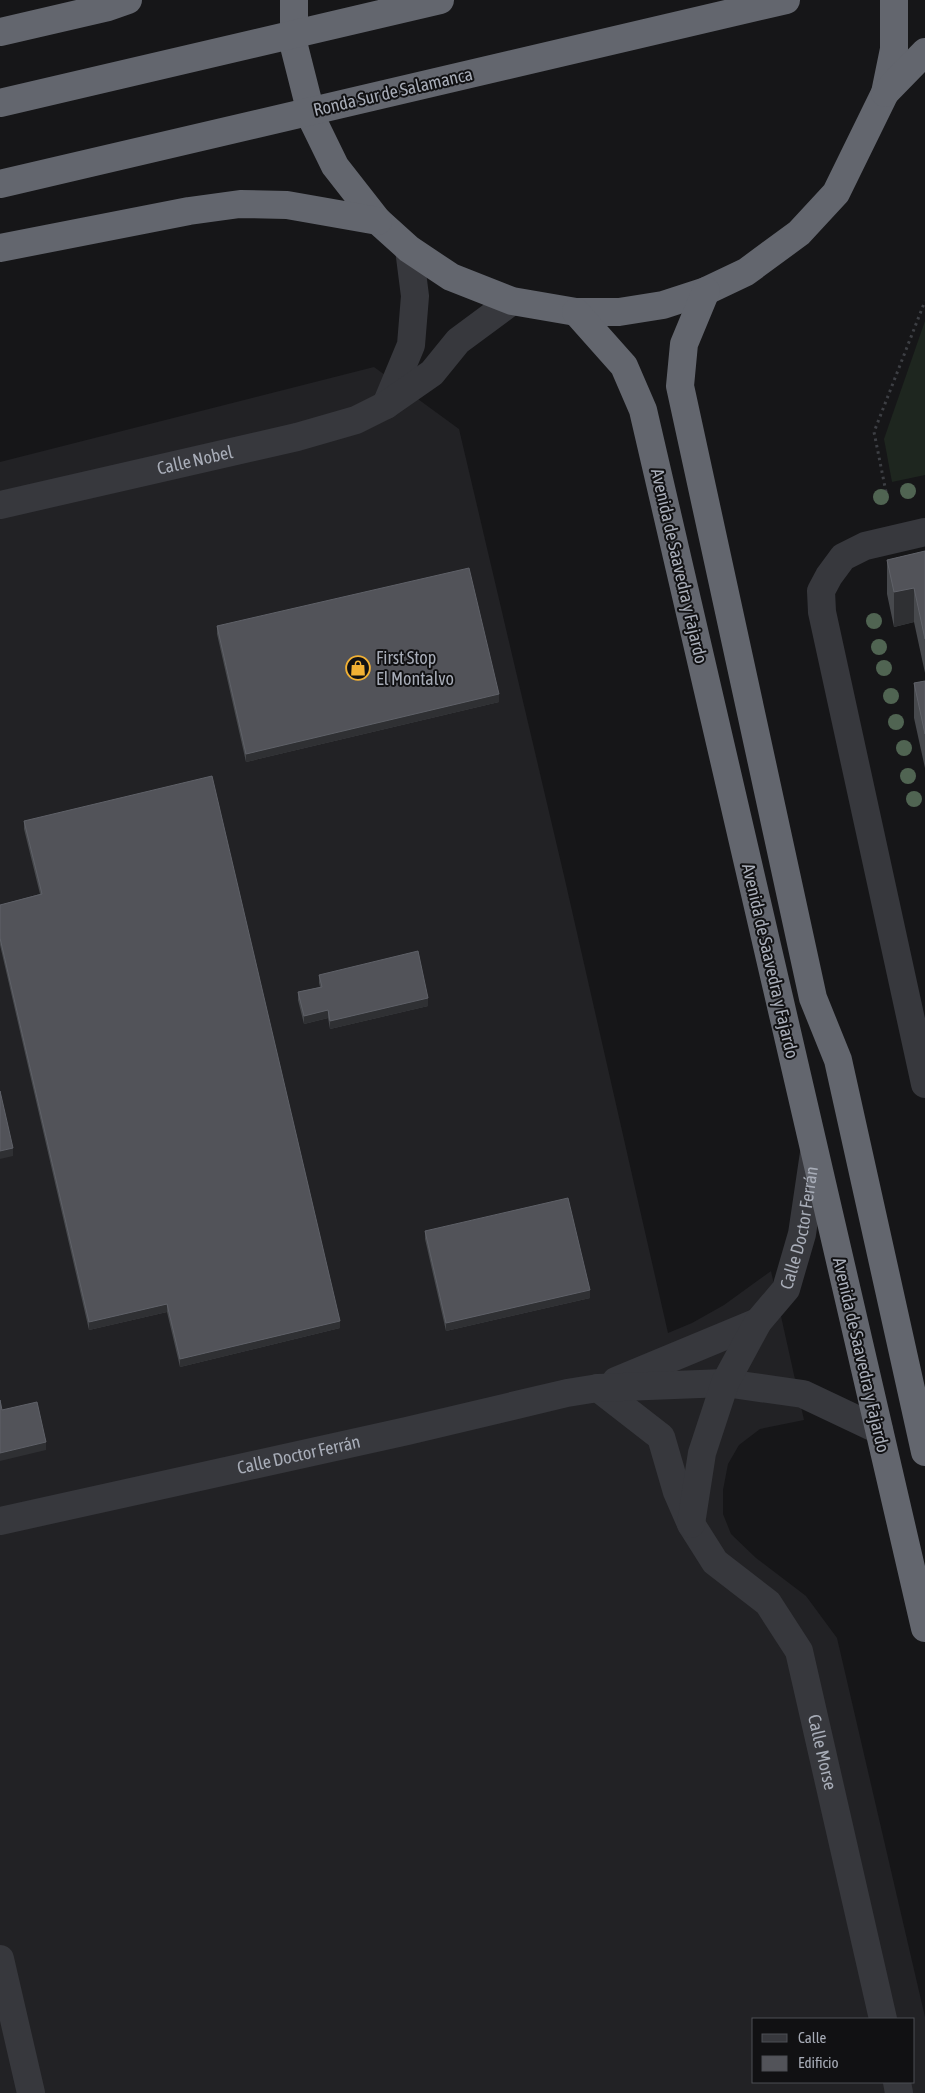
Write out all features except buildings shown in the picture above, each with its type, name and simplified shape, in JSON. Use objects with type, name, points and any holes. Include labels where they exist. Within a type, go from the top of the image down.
[{"type":"highway","points":[[0,32],[108,7],[128,0]]},
{"type":"highway","points":[[294,0],[294,46],[313,121],[335,166],[378,221],[409,249],[451,277],[512,301],[576,312],[619,312],[646,308],[663,305],[706,291],[746,272],[799,233],[836,193],[885,93],[894,49],[894,0]]},
{"type":"highway","points":[[0,103],[440,0]]},
{"type":"highway","name":"Ronda Sur de Salamanca","points":[[0,184],[786,0]]},
{"type":"highway","points":[[885,93],[925,52]]},
{"type":"highway","points":[[0,248],[189,211],[240,204],[287,204],[378,221]]},
{"type":"highway","name":"Avenida de Saavedra y Fajardo","points":[[706,291],[684,344],[680,386],[813,998],[838,1060],[925,1452]]},
{"type":"highway","name":"Avenida de Saavedra y Fajardo","points":[[576,312],[624,366],[643,410],[925,1628]]},
{"type":"street","points":[[386,405],[412,345],[415,296],[409,249]]},
{"type":"street","name":"Calle Nobel","points":[[0,505],[297,437],[356,420],[386,405],[432,373],[458,340],[512,301]]},
{"type":"street","points":[[925,532],[865,546],[843,557],[821,591],[822,612],[925,1084]]},
{"type":"street","name":"Calle Doctor Ferrán","points":[[725,1383],[758,1322],[786,1289],[802,1234],[814,1153]]},
{"type":"street","name":"Calle Doctor Ferrán","points":[[598,1388],[758,1322]]},
{"type":"street","points":[[691,1524],[702,1453],[725,1383]]},
{"type":"street","name":"Calle Doctor Ferrán","points":[[0,1521],[407,1431],[567,1393],[598,1388],[725,1383],[803,1394],[879,1430]]},
{"type":"street","name":"Calle Morse","points":[[598,1388],[661,1437],[677,1492],[691,1524],[714,1562],[768,1603],[798,1651],[882,2018]]},
{"type":"street","points":[[0,1959],[31,2093]]},
{"type":"path","points":[[886,492],[874,432],[925,303]]},
{"type":"shaded area","points":[[925,321],[925,475],[892,482],[884,439]]},
{"type":"shaded area","points":[[374,367],[459,429],[565,880],[668,1333],[692,1323],[724,1305],[771,1271],[804,1420],[760,1429],[739,1445],[728,1464],[723,1490],[723,1514],[731,1534],[756,1558],[806,1596],[837,1638],[925,2017],[925,2093],[0,2093],[0,462]]},
{"type":"place","name":"First Stop El Montalvo","points":[[358,668]]}]
